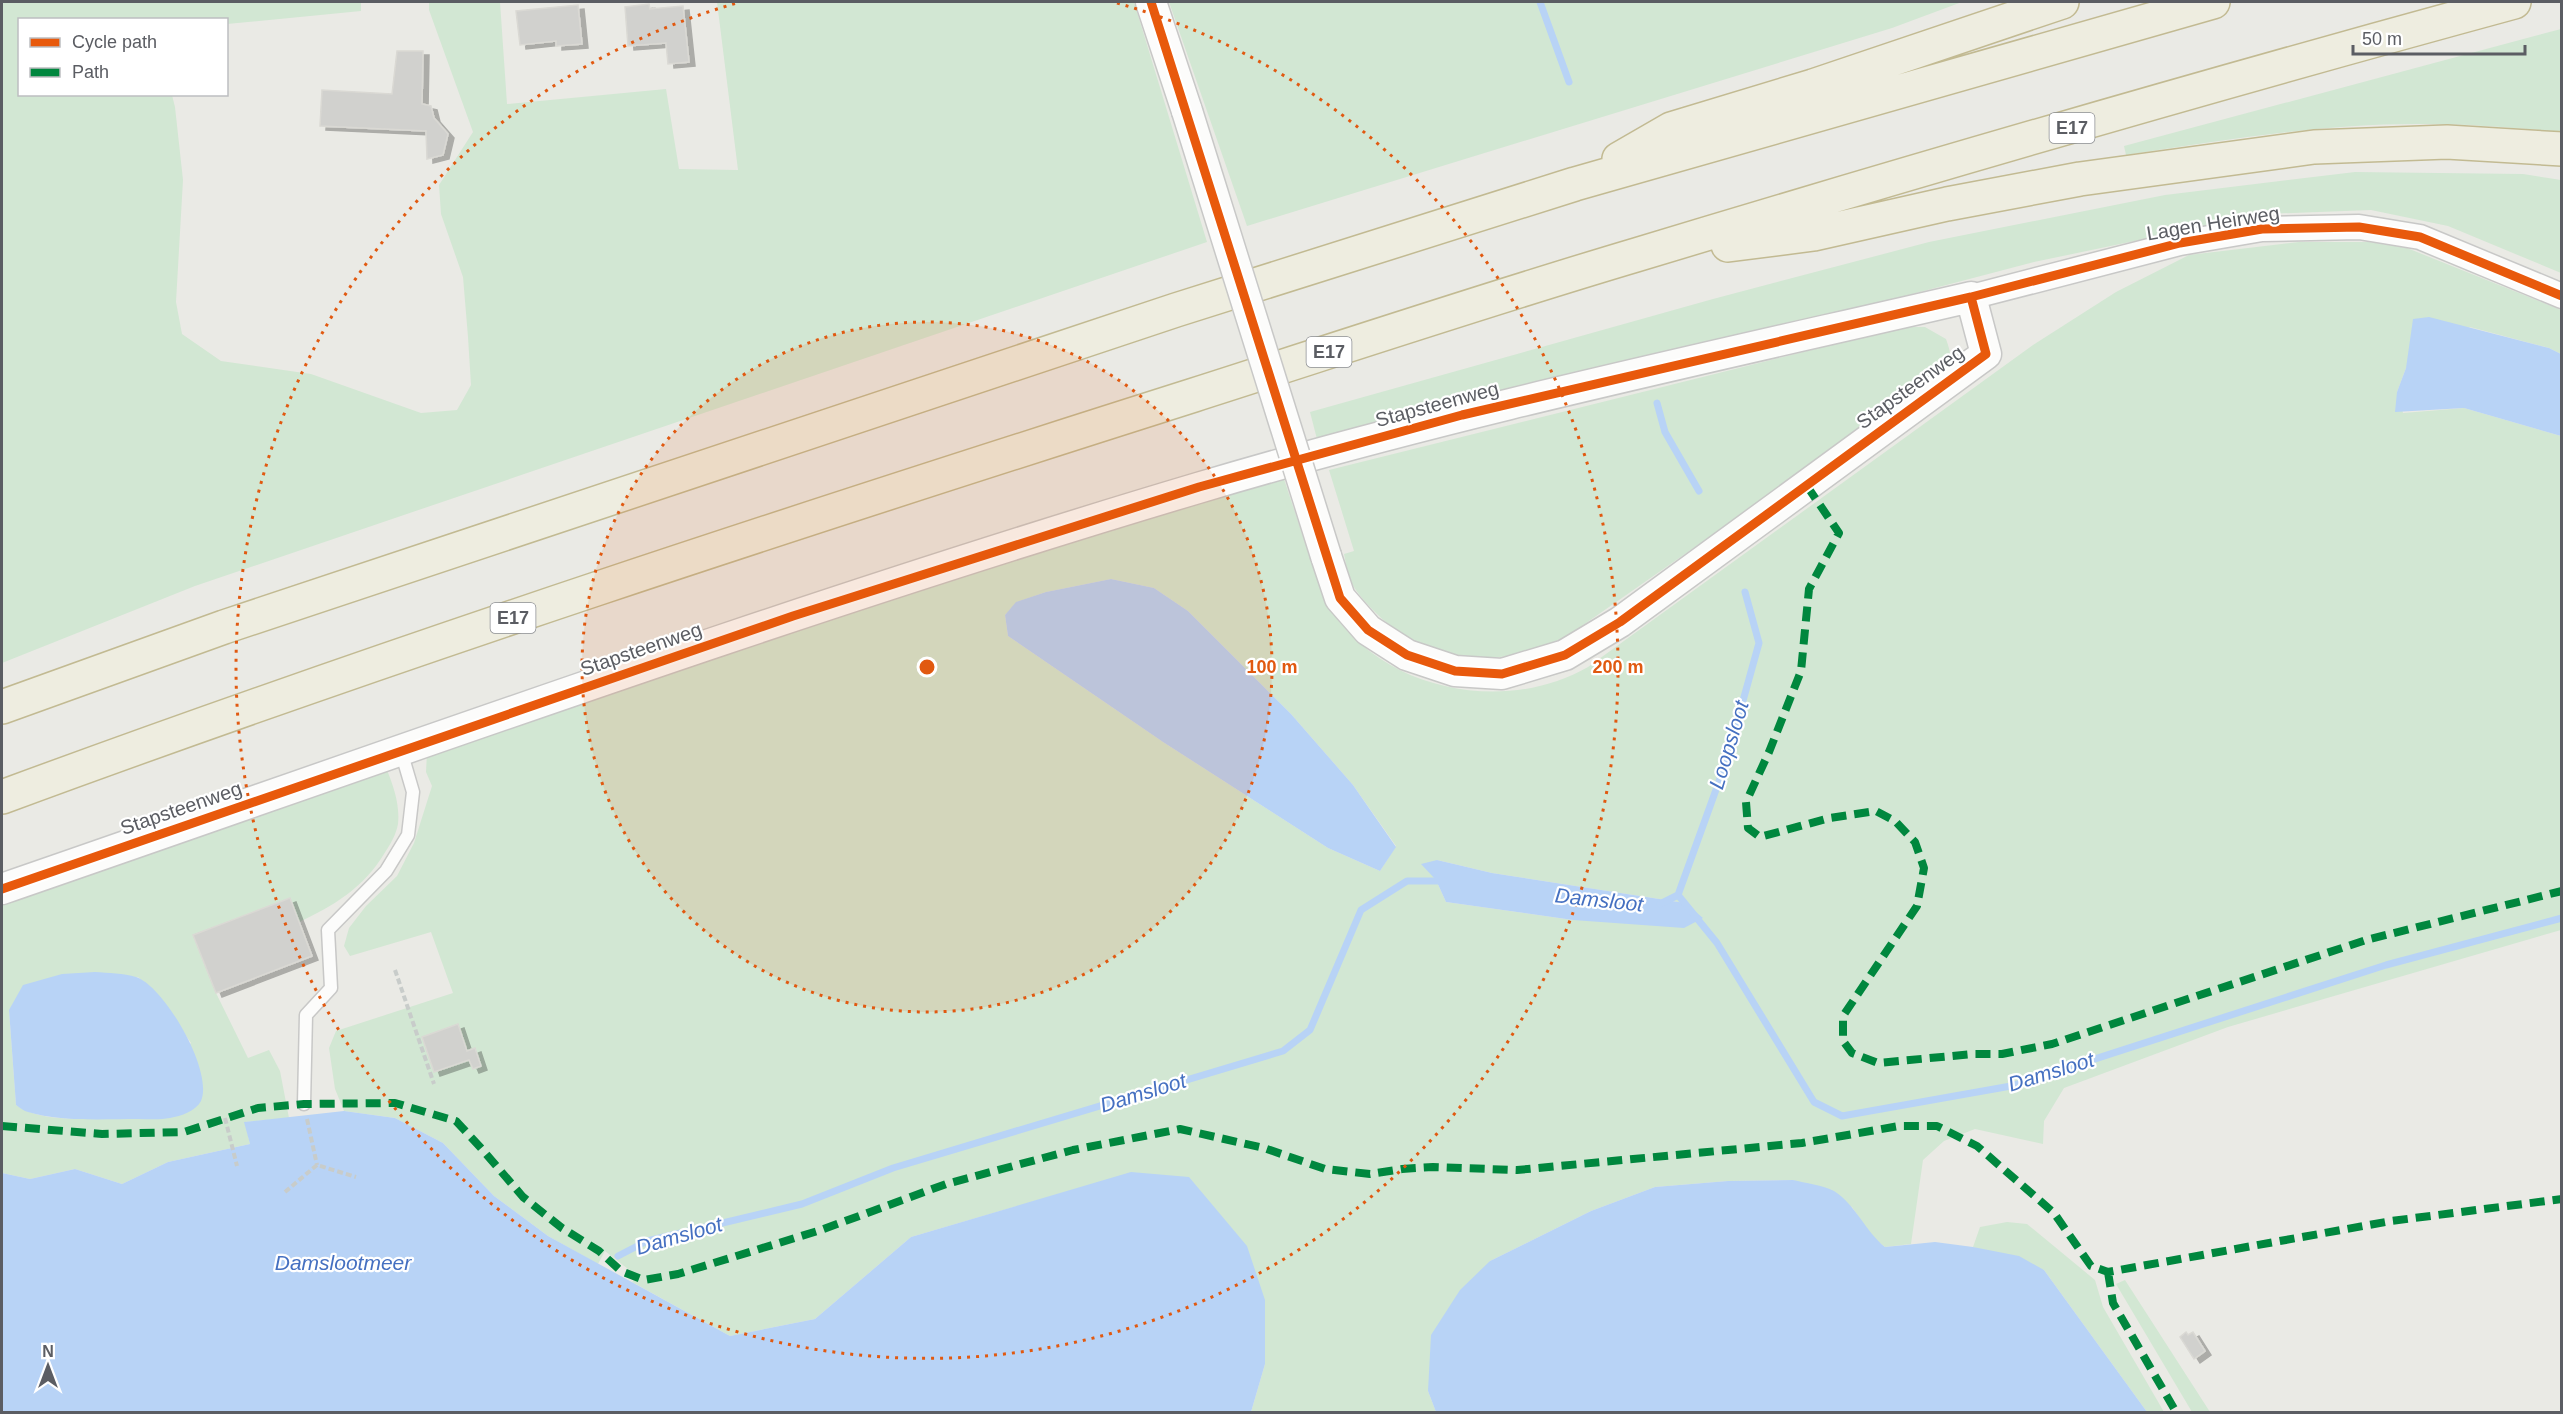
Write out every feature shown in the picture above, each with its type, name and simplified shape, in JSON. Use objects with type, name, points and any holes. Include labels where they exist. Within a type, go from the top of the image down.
[{"type":"highway","points":[[1813,86],[1959,21],[2009,2]]},
{"type":"highway","points":[[1575,184],[1671,129],[1813,86],[2062,2]]},
{"type":"highway","points":[[2,707],[224,627],[1131,325],[1575,184],[2212,2]]},
{"type":"highway","name":"E17","points":[[2,797],[234,711],[588,592],[1027,448],[1631,256],[2371,40],[2514,2]]},
{"type":"highway","points":[[1631,256],[1814,234],[1947,204],[2080,179],[2314,147],[2447,142],[2562,149]]},
{"type":"street","name":"Stapsteenweg","points":[[2,889],[793,616],[1199,487],[1462,415],[1971,297],[1986,354],[1620,622],[1565,655],[1502,674],[1455,671],[1407,655],[1368,630],[1340,598],[1326,556],[1186,111],[1151,2]]},
{"type":"street","name":"Lagen Heirweg","points":[[1971,297],[2180,243],[2262,229],[2359,227],[2420,237],[2562,296]]},
{"type":"lane","points":[[304,1104],[306,1015],[331,988],[328,930],[386,871],[408,835],[413,792],[401,751]]},
{"type":"path","points":[[395,970],[434,1084]]},
{"type":"path","points":[[304,1104],[317,1165]]},
{"type":"path","points":[[225,1118],[237,1166]]},
{"type":"path","points":[[317,1165],[356,1178]]},
{"type":"path","points":[[285,1192],[317,1165]]},
{"type":"green space","points":[[2,2],[361,2],[361,11],[228,24],[228,18],[18,18],[18,96],[172,96],[183,180],[176,302],[182,334],[221,361],[311,374],[421,413],[457,410],[471,385],[463,277],[441,214],[439,185],[473,132],[429,10],[429,2],[500,2],[507,104],[666,89],[679,169],[738,170],[717,2],[1134,2],[1207,242],[195,586],[2,663]]},
{"type":"green space","points":[[1169,2],[1962,2],[1892,28],[1247,226]]},
{"type":"green space","points":[[2561,29],[2561,132],[2493,126],[2387,124],[2312,129],[2126,155],[2124,146]]},
{"type":"green space","points":[[2355,172],[2523,174],[2561,180],[2561,273],[2448,226],[2371,210],[2264,214],[2034,262],[1768,332],[1318,443],[1310,412],[1713,299],[1929,242],[2165,195]]},
{"type":"green space","points":[[2299,242],[2369,242],[2407,248],[2561,310],[2561,354],[2549,348],[2470,327],[2406,368],[2397,392],[2403,413],[2464,408],[2561,436],[2561,930],[2228,1027],[2064,1088],[2044,1121],[2043,1144],[1975,1129],[1944,1141],[1923,1160],[1911,1244],[1885,1247],[1872,1237],[1852,1207],[1793,1180],[1728,1181],[1655,1187],[1591,1211],[1490,1261],[1428,1391],[1436,1412],[1251,1412],[1265,1364],[1131,1173],[911,1237],[815,1319],[730,1336],[632,1282],[637,1276],[605,1251],[598,1264],[548,1236],[494,1196],[443,1143],[395,1118],[344,1111],[335,1089],[329,1048],[336,1031],[453,993],[431,932],[350,956],[344,946],[349,928],[366,906],[397,876],[414,843],[432,786],[426,772],[427,753],[926,586],[1199,500],[1206,502],[1284,479],[1327,603],[1353,636],[1381,659],[1413,676],[1447,687],[1484,691],[1520,690],[1555,682],[1588,667],[2033,345],[2116,292],[2189,255]],"holes":[[[1111,579],[1154,588],[1188,611],[1291,714],[1353,785],[1396,846],[1380,871],[1328,848],[1163,742],[1008,636],[1005,615],[1017,602],[1046,592]],[[1437,860],[1492,873],[1685,903],[1573,920],[1446,902],[1436,880]]]},
{"type":"green space","points":[[1925,327],[1946,339],[1950,361],[1937,378],[1566,637],[1514,655],[1474,657],[1455,654],[1417,642],[1384,621],[1357,592],[1351,581],[1344,554],[1354,551],[1329,470],[1888,331]]},
{"type":"green space","points":[[387,770],[394,790],[398,824],[394,836],[376,866],[358,886],[336,902],[299,922],[289,898],[193,935],[216,993],[248,1058],[269,1050],[280,1071],[289,1118],[245,1122],[250,1144],[168,1162],[122,1184],[75,1169],[30,1179],[2,1173],[2,904]],"holes":[[[138,977],[159,997],[191,1043],[107,1119],[48,1117],[16,1105],[9,1010]]]},
{"type":"green space","points":[[2007,1222],[2027,1224],[2095,1280],[2103,1307],[2164,1412],[2147,1412],[2044,1270],[1973,1247],[1980,1227]]},
{"type":"green space","points":[[2125,1280],[2210,1412],[2192,1412],[2116,1284]]},
{"type":"water","points":[[2429,317],[2549,348],[2561,354],[2561,436],[2464,408],[2395,412],[2397,392],[2406,368],[2413,319]]},
{"type":"water","points":[[1111,579],[1154,588],[1188,611],[1291,714],[1353,785],[1396,847],[1380,871],[1328,848],[1163,742],[1008,636],[1005,615],[1016,602],[1046,592]]},
{"type":"water","points":[[1437,860],[1492,873],[1685,903],[1703,918],[1684,928],[1573,920],[1446,902],[1436,880],[1421,864]]},
{"type":"water","points":[[95,972],[136,977],[160,996],[172,1012],[194,1051],[200,1070],[203,1087],[201,1101],[196,1108],[166,1119],[82,1119],[40,1115],[26,1112],[16,1105],[9,1010],[23,985],[62,974]]},
{"type":"water","name":"Damslootmeer","points":[[344,1111],[395,1118],[443,1143],[494,1196],[548,1236],[730,1336],[815,1319],[911,1237],[1131,1172],[1189,1177],[1247,1246],[1265,1300],[1265,1364],[1251,1412],[2,1412],[2,1173],[30,1179],[75,1169],[122,1184],[168,1162],[250,1144],[244,1122]]},
{"type":"water","points":[[1793,1180],[1834,1191],[1848,1203],[1885,1247],[1935,1242],[1973,1247],[2019,1256],[2044,1270],[2147,1412],[1436,1412],[1428,1391],[1431,1335],[1460,1290],[1490,1261],[1591,1211],[1655,1187],[1728,1181]]},
{"type":"building","points":[[649,4],[650,9],[683,6],[689,62],[668,64],[666,43],[628,46],[625,7]]},
{"type":"building","points":[[578,5],[582,44],[556,46],[556,41],[520,45],[516,11]]},
{"type":"building","points":[[397,51],[423,51],[422,104],[431,106],[434,118],[448,134],[443,155],[427,159],[426,131],[320,126],[322,90],[392,94]]},
{"type":"building","points":[[290,898],[312,956],[216,993],[193,935]]},
{"type":"building","points":[[458,1024],[467,1051],[475,1048],[481,1066],[473,1069],[469,1060],[434,1072],[422,1037]]},
{"type":"building","points":[[2186,1332],[2188,1335],[2193,1332],[2205,1351],[2194,1359],[2180,1337]]},
{"type":"waterway","name":"Loopsloot","points":[[1540,2],[1569,82]]},
{"type":"waterway","name":"Loopsloot","points":[[1657,403],[1665,432],[1699,491]]},
{"type":"waterway","name":"Loopsloot","points":[[1678,895],[1726,762],[1759,643],[1745,592]]},
{"type":"waterway","name":"Damsloot","points":[[618,1256],[647,1241],[802,1204],[893,1168],[1283,1051],[1310,1030],[1361,910],[1407,881],[1444,881]]},
{"type":"waterway","name":"Damsloot","points":[[1660,904],[1678,895],[1717,943],[1814,1102],[1842,1116],[2011,1086],[2386,965],[2562,918]]},
{"type":"marked path","points":[[1807,486],[1839,533],[1809,589],[1801,671],[1769,752],[1746,802],[1748,828],[1760,837],[1830,818],[1876,811],[1895,821],[1915,842],[1924,868],[1917,906],[1843,1016],[1843,1041],[1852,1053],[1878,1063],[1973,1054],[2002,1054],[2052,1044],[2366,940],[2562,891]]},
{"type":"marked path","points":[[2,1126],[102,1134],[184,1132],[258,1108],[304,1104],[395,1103],[456,1121],[523,1197],[562,1228],[599,1251],[621,1271],[644,1280],[678,1274],[821,1230],[946,1184],[1073,1150],[1180,1129],[1264,1148],[1325,1169],[1370,1174],[1433,1167],[1517,1170],[1802,1143],[1899,1126],[1937,1126],[1977,1146],[2054,1213],[2091,1266],[2108,1272],[2391,1221],[2562,1199]]},
{"type":"marked path","points":[[2108,1272],[2113,1303],[2176,1412]]},
{"type":"cycle path","points":[[1151,2],[1340,598],[1368,630],[1407,655],[1455,671],[1502,674],[1565,655],[1620,622],[1986,354],[1971,297]]},
{"type":"cycle path","points":[[2,889],[793,616],[1199,487],[1462,415],[1971,297],[2180,243],[2262,229],[2359,227],[2420,237],[2562,296]]}]
